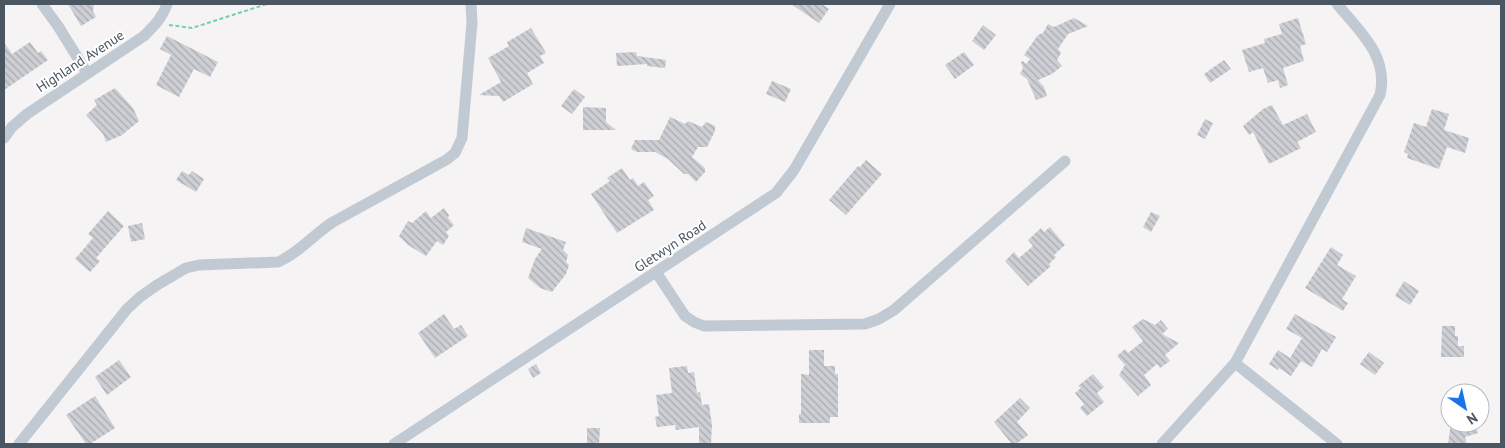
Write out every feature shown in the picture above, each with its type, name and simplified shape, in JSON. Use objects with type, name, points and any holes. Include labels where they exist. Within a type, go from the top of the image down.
[{"type":"street","points":[[42,4],[52,15],[88,74]]},
{"type":"street","name":"Highland Avenue","points":[[4,138],[12,127],[27,114],[144,36],[157,24],[167,4]]},
{"type":"street","points":[[19,444],[127,309],[157,285],[193,266],[278,262],[288,257],[320,230],[446,160],[455,152],[462,138],[472,23],[471,4]]},
{"type":"street","name":"Gletwyn Road","points":[[394,444],[767,200],[784,185],[890,4]]},
{"type":"street","points":[[1162,444],[1236,363],[1380,95],[1383,83],[1379,60],[1374,50],[1337,4]]},
{"type":"street","points":[[656,272],[685,316],[704,326],[865,324],[879,319],[894,310],[1065,160]]},
{"type":"street","points":[[1236,363],[1337,444]]},
{"type":"path","points":[[157,24],[192,28],[267,4]]},
{"type":"building","points":[[68,4],[94,4],[93,11],[96,17],[81,26]]},
{"type":"building","points":[[791,4],[822,4],[829,9],[819,23]]},
{"type":"building","points":[[1074,18],[1088,26],[1068,34],[1058,49],[1061,53],[1057,60],[1062,66],[1052,74],[1038,80],[1044,87],[1047,96],[1036,100],[1027,79],[1020,74],[1023,68],[1021,62],[1023,61],[1026,64],[1030,59],[1024,55],[1038,35],[1043,33],[1048,24],[1054,27]]},
{"type":"building","points":[[1298,18],[1306,44],[1300,46],[1304,61],[1283,68],[1288,85],[1280,88],[1278,80],[1268,83],[1263,68],[1249,72],[1242,50],[1265,43],[1264,39],[1282,34],[1279,24]]},
{"type":"building","points":[[983,25],[996,35],[984,50],[972,41]]},
{"type":"building","points":[[531,28],[546,53],[540,56],[544,63],[527,73],[533,84],[503,102],[499,96],[479,95],[501,82],[488,58],[509,46],[507,42]]},
{"type":"building","points":[[167,36],[218,62],[210,77],[194,69],[179,97],[156,85],[171,55],[160,49]]},
{"type":"building","points":[[4,42],[12,54],[30,42],[38,53],[41,51],[48,60],[4,90]]},
{"type":"building","points":[[636,52],[637,56],[666,60],[665,68],[647,66],[647,64],[617,66],[616,53]]},
{"type":"building","points":[[964,52],[974,65],[955,79],[945,65]]},
{"type":"building","points":[[1224,60],[1231,69],[1210,83],[1204,74]]},
{"type":"building","points":[[772,81],[791,89],[785,102],[766,94]]},
{"type":"building","points":[[115,88],[133,108],[139,121],[122,135],[106,142],[103,134],[86,115],[97,105],[94,100]]},
{"type":"building","points":[[574,89],[585,97],[572,114],[561,106]]},
{"type":"building","points":[[1272,105],[1283,125],[1307,114],[1316,132],[1297,142],[1301,148],[1269,164],[1253,132],[1249,135],[1243,126],[1263,109]]},
{"type":"building","points":[[583,107],[606,108],[606,122],[616,130],[583,130]]},
{"type":"building","points":[[1432,109],[1449,114],[1444,130],[1469,138],[1465,153],[1447,147],[1439,169],[1407,158],[1408,154],[1404,152],[1414,123],[1426,127]]},
{"type":"building","points":[[670,117],[685,124],[688,121],[702,127],[706,122],[715,126],[715,131],[707,147],[698,147],[692,157],[705,168],[705,172],[696,182],[668,159],[655,152],[637,152],[631,149],[635,140],[659,140]]},
{"type":"building","points":[[1205,119],[1213,123],[1205,139],[1197,135]]},
{"type":"building","points":[[866,160],[882,174],[846,215],[829,200],[858,166],[860,167]]},
{"type":"building","points":[[622,168],[630,180],[633,178],[638,186],[644,182],[654,196],[648,200],[654,210],[617,233],[591,194],[610,181],[607,178]]},
{"type":"building","points":[[182,171],[189,175],[192,171],[204,179],[196,192],[176,180]]},
{"type":"building","points":[[444,208],[449,215],[448,218],[454,225],[446,232],[449,236],[443,245],[437,241],[426,256],[408,245],[399,236],[408,221],[412,223],[426,211],[431,218]]},
{"type":"building","points":[[108,211],[124,226],[96,258],[100,261],[90,272],[75,259],[93,238],[88,234]]},
{"type":"building","points":[[1151,212],[1160,216],[1151,232],[1143,227]]},
{"type":"building","points":[[142,223],[145,239],[131,242],[128,226]]},
{"type":"building","points":[[1050,227],[1065,245],[1054,255],[1056,257],[1049,264],[1051,266],[1028,286],[1005,261],[1014,252],[1019,258],[1033,246],[1028,240],[1041,228],[1044,232]]},
{"type":"building","points":[[526,228],[566,242],[563,250],[568,255],[566,262],[569,265],[566,274],[552,292],[540,288],[528,278],[535,259],[542,249],[522,242]]},
{"type":"building","points":[[1331,247],[1343,255],[1337,265],[1356,276],[1342,299],[1348,303],[1343,311],[1305,288]]},
{"type":"building","points":[[1404,281],[1419,291],[1410,305],[1395,296]]},
{"type":"building","points":[[444,314],[454,329],[461,325],[468,336],[435,358],[418,333]]},
{"type":"building","points":[[1295,314],[1336,337],[1327,352],[1322,349],[1312,367],[1301,361],[1291,376],[1269,364],[1278,350],[1290,358],[1302,338],[1286,329]]},
{"type":"building","points":[[1143,319],[1155,325],[1161,320],[1168,329],[1162,334],[1179,343],[1165,355],[1170,361],[1160,368],[1157,364],[1144,375],[1151,385],[1138,396],[1119,375],[1125,365],[1117,356],[1125,349],[1128,353],[1143,341],[1132,327]]},
{"type":"building","points":[[1442,326],[1455,326],[1458,346],[1464,346],[1464,357],[1441,357]]},
{"type":"building","points":[[809,350],[824,350],[824,366],[835,366],[835,374],[838,374],[838,417],[830,417],[830,423],[799,423],[799,414],[801,414],[801,374],[809,375]]},
{"type":"building","points":[[1369,352],[1384,363],[1375,375],[1360,364]]},
{"type":"building","points":[[119,360],[131,377],[107,395],[95,377]]},
{"type":"building","points":[[536,364],[541,373],[533,378],[528,369]]},
{"type":"building","points":[[687,366],[688,373],[694,372],[697,393],[700,392],[702,405],[709,404],[712,425],[711,444],[699,444],[699,427],[676,430],[675,425],[657,427],[655,417],[659,416],[656,395],[672,393],[669,368]]},
{"type":"building","points":[[1093,374],[1104,387],[1097,393],[1104,402],[1087,416],[1080,408],[1084,404],[1075,393],[1081,388],[1078,386]]},
{"type":"building","points":[[95,396],[115,428],[90,444],[86,444],[66,415]]},
{"type":"building","points":[[1020,398],[1030,408],[1017,422],[1028,435],[1016,444],[1012,444],[994,422]]},
{"type":"building","points":[[587,428],[600,428],[599,444],[587,444]]},
{"type":"building","points":[[1450,433],[1478,433],[1465,437],[1467,444],[1448,444]]}]
